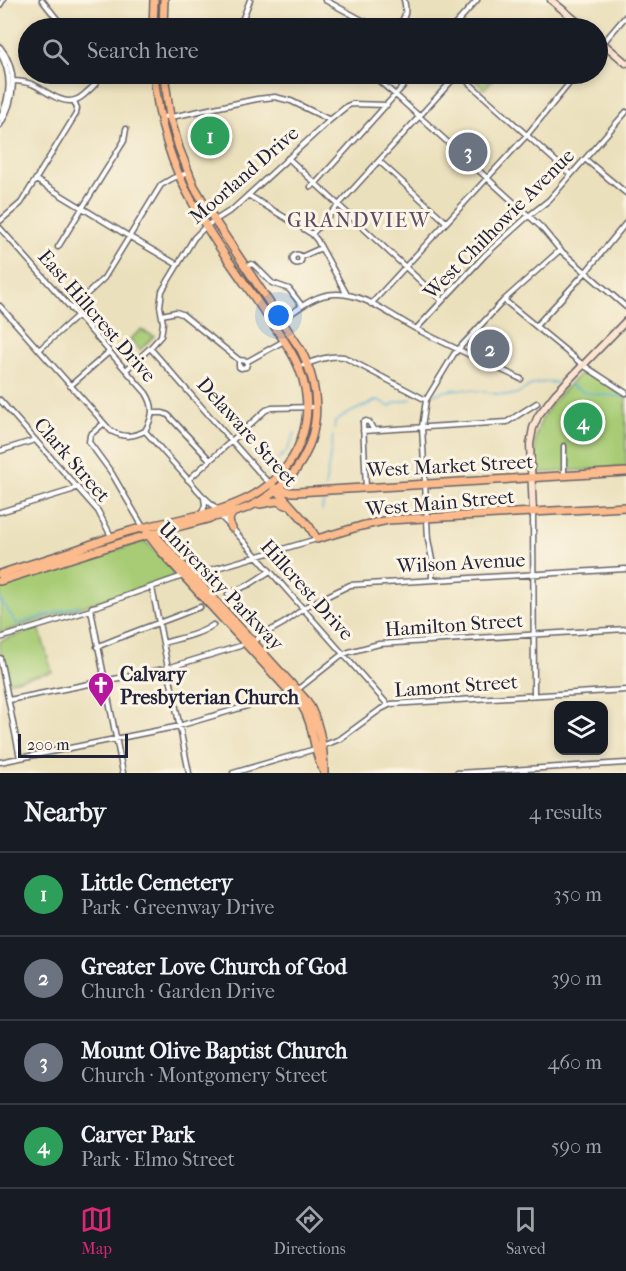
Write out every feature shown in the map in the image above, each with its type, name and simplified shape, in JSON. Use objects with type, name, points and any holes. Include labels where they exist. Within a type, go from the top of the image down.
[{"type":"main road","points":[[153,18],[154,0]]},
{"type":"main road","points":[[163,18],[164,0]]},
{"type":"main road","points":[[553,1],[573,18]]},
{"type":"main road","points":[[608,50],[626,63]]},
{"type":"main road","points":[[155,84],[160,117],[170,153],[190,199],[284,341],[299,367],[304,382],[307,407],[302,438],[297,450],[274,486],[261,501],[249,507]]},
{"type":"main road","points":[[0,580],[113,541],[130,531],[148,532],[218,512],[274,486],[292,475],[314,432],[316,407],[314,384],[308,363],[202,201],[179,148],[170,117],[165,84]]},
{"type":"main road","points":[[533,512],[530,444],[532,428],[555,394],[626,321]]},
{"type":"main road","name":"West Market Street","points":[[274,486],[290,492],[302,492],[626,472]]},
{"type":"main road","points":[[292,475],[292,484],[302,492]]},
{"type":"main road","name":"Delaware Street","points":[[274,486],[309,526],[317,539]]},
{"type":"main road","points":[[286,501],[285,496],[290,492]]},
{"type":"main road","points":[[148,532],[202,513],[234,512],[277,501],[281,501],[295,511]]},
{"type":"main road","name":"West Main Street","points":[[317,539],[378,522],[626,507]]},
{"type":"main road","points":[[232,528],[229,520],[234,512]]},
{"type":"main road","name":"University Parkway","points":[[148,532],[158,538],[193,575],[294,690]]},
{"type":"main road","name":"University Parkway","points":[[148,532],[184,576],[245,643],[307,701],[315,716],[324,772]]},
{"type":"main road","points":[[0,574],[113,541]]},
{"type":"street","points":[[0,5],[3,0]]},
{"type":"street","points":[[42,0],[56,18]]},
{"type":"street","points":[[243,18],[250,0]]},
{"type":"street","points":[[325,0],[358,18]]},
{"type":"street","points":[[404,0],[406,9],[404,18]]},
{"type":"street","points":[[462,18],[477,0]]},
{"type":"street","points":[[608,35],[626,16]]},
{"type":"street","points":[[0,46],[10,65],[13,81],[9,107],[0,125]]},
{"type":"street","points":[[0,53],[6,64],[9,81],[7,100],[0,118]]},
{"type":"street","points":[[13,81],[18,81]]},
{"type":"street","points":[[31,84],[56,97],[74,101],[96,84]]},
{"type":"street","points":[[383,84],[529,216],[585,273],[626,307]]},
{"type":"street","points":[[313,186],[405,84]]},
{"type":"street","points":[[312,234],[449,84]]},
{"type":"street","points":[[470,84],[571,175]]},
{"type":"street","points":[[371,304],[526,135],[569,84]]},
{"type":"street","points":[[160,117],[275,97],[291,101],[330,120]]},
{"type":"street","points":[[0,221],[21,202],[36,180],[76,114],[78,108],[74,101]]},
{"type":"street","name":"Moorland Drive","points":[[126,370],[161,336],[162,291],[194,238],[206,226],[233,209],[347,106],[352,104],[387,105]]},
{"type":"street","name":"West Chilhowie Avenue","points":[[416,329],[485,255],[549,200],[626,112]]},
{"type":"street","points":[[58,247],[124,141],[126,129]]},
{"type":"street","points":[[288,158],[313,186],[442,301]]},
{"type":"street","points":[[585,159],[626,193]]},
{"type":"street","points":[[379,160],[446,222]]},
{"type":"street","points":[[71,309],[104,278],[161,185],[188,173]]},
{"type":"street","points":[[36,180],[178,264]]},
{"type":"street","points":[[248,195],[312,234],[346,294]]},
{"type":"street","points":[[536,326],[585,273],[626,223]]},
{"type":"street","name":"East Hillcrest Drive","points":[[0,228],[150,400],[152,413],[145,431]]},
{"type":"street","points":[[301,257],[321,248]]},
{"type":"street","points":[[432,580],[422,427],[426,400],[454,354],[504,300],[560,250]]},
{"type":"street","points":[[245,267],[251,264],[272,283],[290,289],[302,306]]},
{"type":"street","points":[[273,325],[321,296],[346,294],[371,304],[416,329],[521,379]]},
{"type":"street","points":[[504,300],[583,365],[626,393]]},
{"type":"street","points":[[0,306],[111,431],[125,437],[145,431]]},
{"type":"street","points":[[162,315],[176,312],[182,314],[239,360],[248,361],[292,336]]},
{"type":"street","points":[[39,350],[78,316]]},
{"type":"street","name":"Delaware Street","points":[[150,348],[266,480],[274,486]]},
{"type":"street","points":[[70,386],[109,352]]},
{"type":"street","points":[[299,367],[330,357],[344,357],[426,400]]},
{"type":"street","points":[[239,360],[241,368],[246,367],[248,361]]},
{"type":"street","name":"Clark Street","points":[[0,400],[98,511],[113,541]]},
{"type":"street","points":[[363,431],[507,422],[537,404]]},
{"type":"street","points":[[188,480],[266,410],[316,407]]},
{"type":"street","points":[[152,413],[168,415],[210,460]]},
{"type":"street","points":[[366,488],[363,423],[369,422],[373,429]]},
{"type":"street","points":[[103,424],[90,435],[89,442],[111,472],[148,532]]},
{"type":"street","name":"Hillcrest Drive","points":[[145,431],[388,705]]},
{"type":"street","points":[[0,451],[35,440]]},
{"type":"street","points":[[564,446],[564,476]]},
{"type":"street","points":[[0,512],[72,490],[77,486]]},
{"type":"street","points":[[202,513],[205,505],[204,497]]},
{"type":"street","points":[[533,512],[534,695]]},
{"type":"street","name":"West Main Street","points":[[193,575],[317,539]]},
{"type":"street","name":"Wilson Avenue","points":[[254,642],[303,609],[350,585],[626,569]]},
{"type":"street","points":[[228,594],[270,571]]},
{"type":"street","points":[[0,638],[91,610],[184,576]]},
{"type":"street","points":[[152,588],[189,773]]},
{"type":"street","points":[[97,647],[200,607]]},
{"type":"street","points":[[91,610],[123,773]]},
{"type":"street","points":[[163,643],[187,637],[213,625]]},
{"type":"street","name":"Hamilton Street","points":[[0,762],[180,726],[285,695],[344,654],[379,644],[626,629]]},
{"type":"street","points":[[9,700],[168,668],[245,643]]},
{"type":"street","points":[[0,658],[20,758]]},
{"type":"street","name":"Lamont Street","points":[[232,773],[340,739],[388,705],[626,690]]},
{"type":"street","points":[[457,773],[626,763]]},
{"type":"green space","points":[[479,84],[489,84],[484,89]]},
{"type":"green space","points":[[141,330],[154,336],[140,350],[130,339]]},
{"type":"green space","points":[[584,370],[626,396],[626,467],[537,473],[535,444],[541,422],[552,403]]},
{"type":"green space","points":[[145,541],[174,571],[172,578],[0,633],[0,586]]},
{"type":"green space","points":[[39,628],[52,672],[7,682],[0,641]]},
{"type":"waterway","points":[[435,394],[463,389],[513,395],[534,384],[559,383]]},
{"type":"waterway","points":[[569,385],[593,394],[626,397]]},
{"type":"waterway","points":[[334,429],[335,422],[345,415],[377,400],[391,406],[394,403],[412,399]]},
{"type":"waterway","points":[[269,474],[273,464],[287,451],[295,433]]},
{"type":"waterway","points":[[325,488],[333,436]]},
{"type":"waterway","points":[[322,510],[325,493]]},
{"type":"waterway","points":[[0,599],[17,624],[80,605]]},
{"type":"place","name":"Little Cemetery","points":[[210,136]]},
{"type":"place","name":"Mount Olive Baptist Church","points":[[468,152]]},
{"type":"place","name":"Greater Love Church of God","points":[[490,349]]},
{"type":"place","name":"Carver Park","points":[[583,422]]},
{"type":"place","name":"Calvary Presbyterian Church","points":[[101,708]]},
{"type":"district","name":"GRANDVIEW","points":[[359,220]]}]
